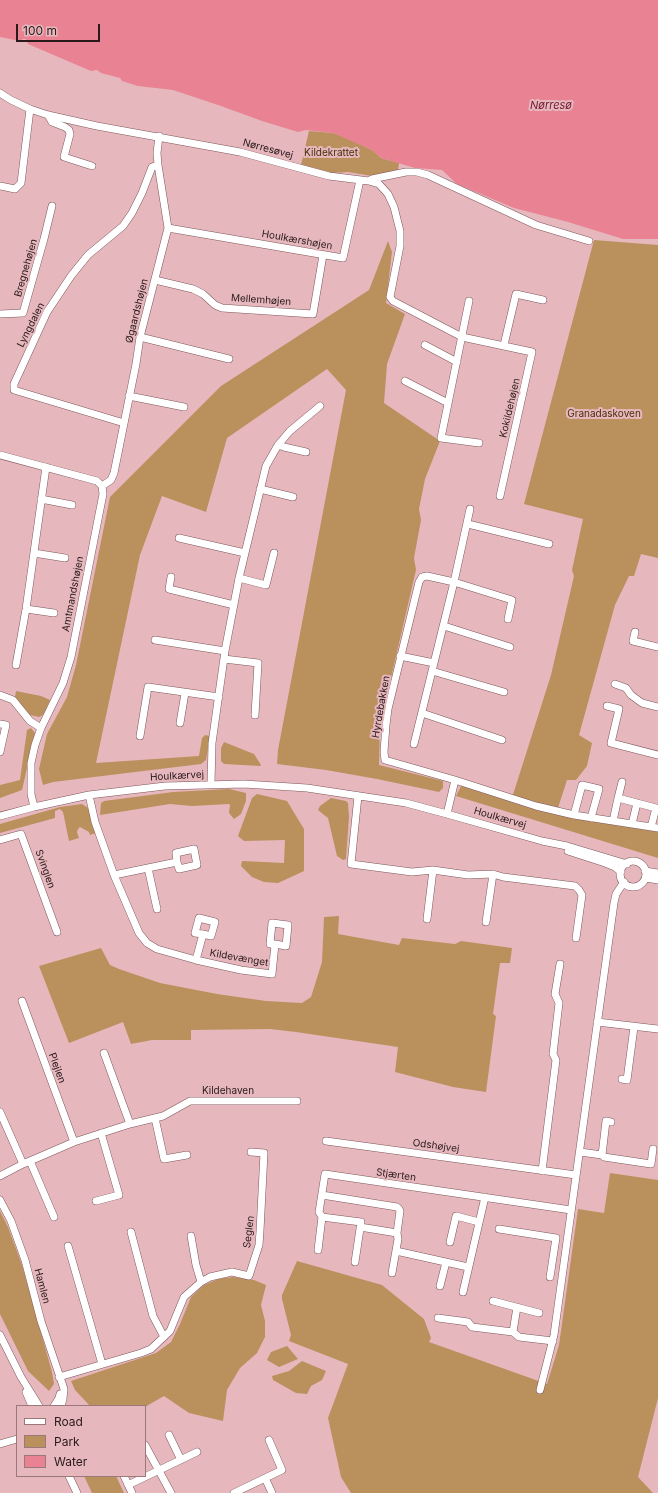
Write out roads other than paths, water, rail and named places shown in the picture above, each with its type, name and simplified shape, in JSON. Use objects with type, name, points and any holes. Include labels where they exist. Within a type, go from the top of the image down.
[{"type":"street","name":"Nørresøvej","points":[[0,94],[30,109],[48,115],[97,126],[159,136],[240,152],[329,176],[368,181],[406,172],[417,172],[428,175],[536,225],[589,241]]},
{"type":"street","points":[[0,186],[15,189],[21,183],[30,109]]},
{"type":"street","name":"Nørresøvej","points":[[48,115],[52,122],[65,127],[70,134],[64,157],[92,166]]},
{"type":"street","name":"Øgaardshøjen","points":[[102,486],[111,480],[114,473],[140,337],[168,228],[158,165],[157,152],[159,136]]},
{"type":"street","name":"Lyngdalen","points":[[124,423],[14,390],[14,384],[51,306],[71,276],[88,255],[123,226],[136,206],[152,168],[158,165]]},
{"type":"street","name":"Houlkærshøjen","points":[[168,228],[343,258],[360,180]]},
{"type":"street","name":"Kokildehøjen","points":[[368,181],[379,184],[388,194],[394,207],[400,231],[400,246],[390,297],[393,301],[462,337],[532,352],[500,496]]},
{"type":"street","name":"Bregnehøjen","points":[[0,314],[23,313],[52,206]]},
{"type":"street","name":"Mellemhøjen","points":[[155,280],[193,289],[203,294],[214,304],[222,308],[312,314],[323,255]]},
{"type":"street","points":[[504,345],[516,294],[543,300]]},
{"type":"street","points":[[469,301],[441,438],[478,443]]},
{"type":"street","points":[[140,337],[229,359]]},
{"type":"street","points":[[425,345],[457,362]]},
{"type":"street","points":[[405,381],[448,403]]},
{"type":"street","points":[[129,396],[184,407]]},
{"type":"street","points":[[211,784],[212,743],[225,655],[239,578],[266,466],[278,444],[320,406]]},
{"type":"street","points":[[278,444],[284,447],[306,452]]},
{"type":"street","points":[[0,455],[97,481],[102,486]]},
{"type":"street","points":[[16,664],[26,609],[46,467]]},
{"type":"street","name":"Amtmandshøjen","points":[[34,807],[31,794],[31,763],[41,728],[63,683],[71,658],[103,494],[102,486]]},
{"type":"street","points":[[260,489],[293,497]]},
{"type":"street","points":[[41,499],[72,505]]},
{"type":"street","points":[[414,744],[444,626],[468,524],[470,509]]},
{"type":"street","points":[[468,524],[549,544]]},
{"type":"street","points":[[179,538],[245,553]]},
{"type":"street","points":[[34,553],[65,558]]},
{"type":"street","points":[[239,578],[266,585],[274,553]]},
{"type":"street","name":"Hyrdebakken","points":[[508,619],[512,600],[454,582],[427,576],[422,577],[419,582],[388,709],[384,745],[385,760],[536,806],[574,815],[655,828]]},
{"type":"street","points":[[171,577],[169,589],[234,605]]},
{"type":"street","points":[[26,609],[54,613]]},
{"type":"street","points":[[444,626],[510,647]]},
{"type":"street","points":[[635,632],[633,641],[658,647]]},
{"type":"street","points":[[155,640],[258,663],[255,715]]},
{"type":"street","points":[[400,656],[434,664]]},
{"type":"street","points":[[432,671],[504,692]]},
{"type":"street","points":[[615,684],[626,688],[631,695],[642,703],[658,707]]},
{"type":"street","points":[[140,736],[148,688],[219,698]]},
{"type":"street","points":[[180,723],[185,693]]},
{"type":"street","points":[[0,694],[13,700],[30,721],[41,728]]},
{"type":"street","points":[[607,706],[619,709],[611,743],[658,755]]},
{"type":"street","points":[[422,713],[502,740]]},
{"type":"street","points":[[0,724],[6,725],[0,752]]},
{"type":"street","points":[[447,814],[454,780]]},
{"type":"street","points":[[613,821],[622,782]]},
{"type":"street","name":"Houlkærvej","points":[[0,816],[89,795],[165,786],[211,784],[307,788],[406,803],[542,841],[605,863],[615,867],[621,872]]},
{"type":"street","points":[[574,815],[582,785],[599,790],[591,818]]},
{"type":"street","name":"Kildevænget","points":[[89,795],[96,822],[114,875],[139,932],[145,940],[157,949],[196,960],[241,970],[272,974],[275,944]]},
{"type":"street","points":[[358,796],[351,864],[412,872],[433,870],[468,875],[493,874],[503,877],[575,886],[580,890],[582,895],[576,938]]},
{"type":"street","points":[[618,798],[656,808],[655,828]]},
{"type":"street","points":[[632,824],[637,803]]},
{"type":"street","name":"Svinglen","points":[[0,840],[21,834],[57,932]]},
{"type":"street","name":"Houlkærvej","points":[[542,841],[567,846],[627,864]]},
{"type":"street","points":[[114,875],[178,862]]},
{"type":"street","points":[[646,874],[641,885],[634,887],[627,885],[621,876],[621,872],[627,864],[638,862],[643,866],[646,874],[658,880]]},
{"type":"street","points":[[148,868],[157,909]]},
{"type":"street","points":[[427,919],[433,870]]},
{"type":"street","points":[[646,874],[658,873]]},
{"type":"street","points":[[486,922],[493,874]]},
{"type":"street","points":[[540,1390],[553,1340],[614,903],[616,894],[624,882]]},
{"type":"street","name":"Kildevænget","points":[[196,960],[203,934]]},
{"type":"street","points":[[542,1170],[556,1060],[553,1054],[559,1003],[555,994],[560,964]]},
{"type":"street","name":"Plejlen","points":[[22,1001],[74,1142]]},
{"type":"street","points":[[598,1022],[658,1029]]},
{"type":"street","points":[[622,1079],[627,1080],[634,1027]]},
{"type":"street","points":[[104,1053],[130,1124]]},
{"type":"street","name":"Kildehaven","points":[[155,1118],[163,1116],[190,1101],[297,1101]]},
{"type":"street","points":[[0,1112],[54,1217]]},
{"type":"street","points":[[0,1176],[27,1162],[74,1142],[130,1124],[155,1118],[164,1159],[187,1155]]},
{"type":"street","points":[[602,1155],[606,1121],[611,1122]]},
{"type":"street","points":[[96,1202],[119,1195],[101,1133]]},
{"type":"street","name":"Odshøjvej","points":[[326,1141],[576,1175]]},
{"type":"street","points":[[580,1152],[651,1164],[653,1150]]},
{"type":"street","name":"Seglen","points":[[59,1378],[151,1349],[170,1331],[184,1297],[192,1288],[210,1277],[232,1272],[249,1276],[259,1245],[264,1153],[251,1152]]},
{"type":"street","name":"Stjærten","points":[[318,1250],[322,1217],[319,1212],[325,1174],[571,1210]]},
{"type":"street","points":[[322,1195],[397,1207],[400,1211],[397,1233],[398,1239],[392,1273]]},
{"type":"street","points":[[463,1292],[485,1197]]},
{"type":"street","name":"Hamlen","points":[[0,1200],[11,1222],[25,1260],[41,1321],[59,1378],[64,1389],[61,1405]]},
{"type":"street","points":[[450,1242],[456,1216],[479,1222]]},
{"type":"street","points":[[322,1217],[361,1222],[355,1262]]},
{"type":"street","points":[[360,1227],[397,1233]]},
{"type":"street","points":[[499,1229],[556,1238],[550,1277]]},
{"type":"street","points":[[131,1232],[153,1316],[164,1338]]},
{"type":"street","points":[[191,1236],[196,1266],[201,1282]]},
{"type":"street","points":[[68,1246],[102,1364]]},
{"type":"street","points":[[396,1251],[468,1267]]},
{"type":"street","points":[[553,1260],[564,1261]]},
{"type":"street","points":[[440,1286],[446,1262]]},
{"type":"street","points":[[493,1301],[539,1313]]},
{"type":"street","points":[[513,1332],[517,1307]]},
{"type":"street","points":[[438,1318],[468,1322],[472,1327],[513,1332],[519,1337],[553,1340]]},
{"type":"street","points":[[0,1335],[21,1377],[38,1405]]},
{"type":"street","points":[[21,1377],[32,1405]]},
{"type":"street","name":"Hamlen","points":[[55,1405],[59,1398],[59,1378]]},
{"type":"street","points":[[1,1444],[16,1435]]},
{"type":"street","points":[[169,1435],[181,1460]]},
{"type":"street","points":[[1,1444],[16,1439]]},
{"type":"street","points":[[234,1493],[282,1470],[269,1440]]},
{"type":"street","points":[[146,1447],[170,1493]]},
{"type":"street","points":[[146,1476],[197,1452]]},
{"type":"street","points":[[69,1477],[77,1493]]},
{"type":"street","points":[[124,1477],[132,1493]]},
{"type":"street","points":[[128,1485],[144,1477]]},
{"type":"street","points":[[265,1478],[272,1493]]},
{"type":"water","name":"Nørresø","points":[[0,0],[658,0],[658,239],[623,239],[568,222],[514,208],[457,184],[442,170],[415,168],[381,158],[372,150],[333,133],[306,130],[298,132],[173,90],[138,86],[122,81],[120,78],[101,73],[97,70],[91,71],[28,44],[26,39],[20,41],[0,37]]},
{"type":"park label","name":"Kildekrattet","points":[[331,153]]},
{"type":"park label","name":"Granadaskoven","points":[[604,414]]}]
